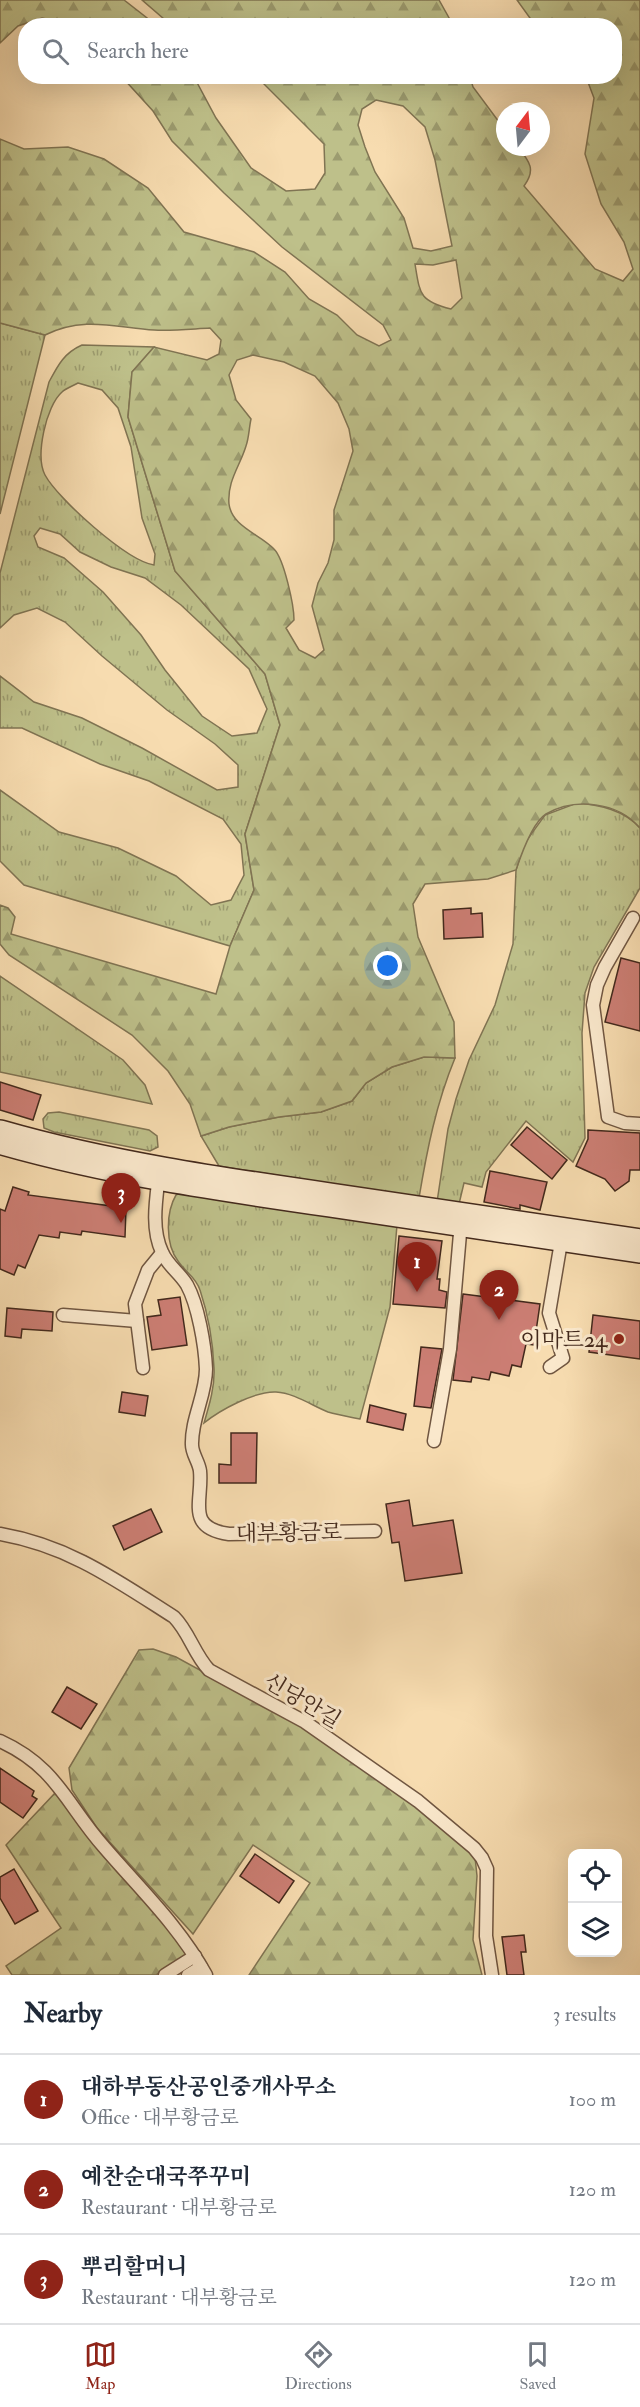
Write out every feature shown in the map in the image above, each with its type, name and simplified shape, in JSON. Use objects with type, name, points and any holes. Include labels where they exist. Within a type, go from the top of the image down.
[{"type":"main road","points":[[0,1137],[119,1167],[159,1174],[640,1246]]},
{"type":"lane","points":[[633,918],[605,966],[597,985],[593,1005],[608,1117],[615,1121],[640,1124]]},
{"type":"lane","name":"대부황금로","points":[[159,1174],[156,1233],[162,1253],[186,1282],[194,1298],[206,1368],[191,1446],[200,1470],[197,1502],[199,1516],[204,1525],[214,1532],[228,1534],[375,1531]]},
{"type":"lane","points":[[434,1441],[450,1349],[461,1221]]},
{"type":"lane","points":[[550,1367],[563,1358],[549,1313],[562,1235]]},
{"type":"lane","points":[[143,1368],[135,1304],[148,1270],[162,1253]]},
{"type":"lane","points":[[63,1315],[137,1321]]},
{"type":"lane","name":"신당안길","points":[[0,1534],[23,1538],[82,1560],[174,1617],[183,1626],[198,1658],[209,1670],[305,1722],[418,1801],[474,1848],[487,1869],[486,1936],[492,1975]]},
{"type":"lane","points":[[0,1741],[33,1760],[54,1779],[87,1827],[180,1934],[200,1966]]},
{"type":"lane","points":[[165,1975],[200,1966]]},
{"type":"lane","points":[[188,1975],[200,1966]]},
{"type":"green space","points":[[0,0],[124,0],[147,18],[18,18],[18,26],[0,43]]},
{"type":"green space","points":[[142,0],[439,0],[449,18],[163,18]]},
{"type":"green space","points":[[517,0],[640,0],[640,828],[620,812],[608,808],[596,805],[570,805],[546,814],[536,824],[516,870],[488,879],[425,884],[413,904],[418,937],[454,1022],[455,1058],[424,1057],[392,1067],[366,1083],[352,1101],[321,1112],[279,1117],[229,1127],[201,1136],[190,1104],[168,1071],[132,1035],[9,955],[0,944],[0,905],[8,908],[15,917],[11,934],[216,994],[230,946],[254,890],[245,834],[280,725],[265,674],[175,571],[128,417],[132,372],[154,347],[207,360],[219,354],[221,340],[210,328],[161,330],[86,324],[59,329],[45,335],[0,323],[0,139],[24,149],[68,147],[104,159],[148,188],[184,232],[254,252],[285,272],[309,299],[337,315],[357,335],[379,346],[391,340],[383,325],[282,247],[224,193],[172,141],[153,111],[128,84],[198,84],[216,118],[251,168],[286,191],[315,189],[325,173],[324,144],[264,84],[472,84],[496,118],[496,156],[524,156],[531,171],[524,186],[595,269],[623,281],[633,269],[624,242],[601,204],[585,154],[594,98],[589,84],[622,84],[622,18],[530,18]],"holes":[[[376,100],[403,106],[425,127],[435,160],[452,246],[431,251],[413,248],[404,218],[375,172],[358,125],[362,109]],[[456,260],[462,298],[451,309],[427,299],[420,289],[415,264],[433,265]],[[253,355],[284,362],[315,376],[338,403],[349,429],[353,451],[334,510],[334,540],[328,563],[318,583],[312,606],[324,650],[315,658],[299,650],[286,628],[294,620],[294,613],[288,583],[278,554],[235,519],[229,504],[230,488],[247,443],[251,419],[236,400],[229,375],[237,360]]]},
{"type":"green space","points":[[0,323],[45,335],[0,514]]},
{"type":"green space","points":[[82,345],[154,347],[132,372],[128,417],[175,571],[265,674],[280,725],[245,834],[254,890],[230,946],[24,885],[0,861],[0,790],[59,832],[118,848],[176,876],[211,905],[231,900],[244,875],[241,844],[223,819],[149,781],[100,764],[22,728],[0,728],[0,676],[34,702],[82,718],[217,790],[238,787],[238,765],[215,744],[167,710],[65,622],[37,608],[14,615],[0,628],[0,573],[49,382],[62,360]],"holes":[[[78,383],[102,390],[118,408],[131,447],[142,518],[155,554],[154,565],[127,553],[94,528],[64,499],[45,475],[41,456],[47,419],[51,408],[62,392]],[[40,528],[60,534],[80,552],[111,567],[145,578],[181,605],[249,669],[267,709],[257,733],[232,736],[202,716],[165,670],[141,635],[103,592],[64,558],[38,547],[34,536]]]},
{"type":"green space","points":[[577,803],[594,805],[619,813],[640,828],[640,888],[594,967],[585,993],[582,1033],[585,1138],[573,1162],[526,1121],[486,1172],[482,1187],[464,1183],[459,1204],[437,1202],[448,1129],[456,1099],[469,1060],[495,1005],[513,944],[516,870],[524,844],[545,815]]},
{"type":"green space","points":[[0,976],[123,1060],[145,1085],[152,1104],[0,1072]]},
{"type":"green space","points":[[424,1057],[455,1058],[433,1127],[419,1198],[219,1166],[201,1136],[229,1127],[279,1117],[321,1112],[352,1101],[366,1083],[392,1067]]},
{"type":"green space","points":[[59,1112],[149,1130],[157,1136],[158,1147],[150,1151],[44,1128],[43,1119],[48,1113]]},
{"type":"green space","points":[[181,1192],[397,1225],[390,1307],[360,1419],[328,1412],[296,1397],[276,1392],[238,1402],[204,1423],[214,1375],[210,1329],[198,1285],[174,1254],[168,1228],[170,1210],[176,1195]]},
{"type":"green space","points":[[153,1649],[176,1657],[304,1727],[416,1804],[475,1857],[477,1876],[473,1940],[482,1975],[249,1975],[310,1883],[253,1845],[193,1934],[97,1828],[72,1790],[69,1768],[139,1650]]},
{"type":"green space","points":[[57,1791],[162,1917],[187,1955],[156,1975],[12,1975],[6,1966],[61,1928],[6,1845]]},
{"type":"building","points":[[471,908],[471,914],[482,913],[483,937],[444,939],[443,910]]},
{"type":"building","points":[[621,958],[640,963],[640,1031],[605,1022]]},
{"type":"building","points":[[0,1082],[41,1095],[33,1120],[0,1110]]},
{"type":"building","points":[[527,1127],[567,1160],[552,1179],[511,1145]]},
{"type":"building","points":[[588,1130],[640,1133],[640,1170],[630,1170],[629,1181],[615,1191],[605,1179],[576,1166],[588,1139]]},
{"type":"building","points":[[490,1171],[547,1182],[540,1210],[520,1205],[520,1209],[484,1202]]},
{"type":"building","points":[[13,1187],[29,1192],[28,1195],[126,1208],[125,1237],[82,1231],[81,1235],[60,1232],[59,1238],[39,1235],[25,1268],[18,1265],[14,1275],[0,1269],[0,1209],[5,1211]]},
{"type":"building","points":[[399,1236],[442,1241],[437,1279],[440,1279],[439,1290],[447,1292],[445,1308],[393,1304]]},
{"type":"building","points":[[463,1294],[540,1304],[534,1345],[526,1344],[521,1367],[512,1365],[509,1376],[491,1372],[489,1380],[472,1377],[471,1382],[453,1380]]},
{"type":"building","points":[[180,1297],[187,1345],[152,1350],[147,1317],[161,1315],[158,1300]]},
{"type":"building","points":[[7,1308],[53,1312],[52,1331],[22,1329],[21,1338],[5,1336]]},
{"type":"building","points":[[593,1315],[640,1321],[640,1359],[589,1352]]},
{"type":"building","points":[[421,1347],[442,1349],[431,1408],[414,1406]]},
{"type":"building","points":[[122,1392],[148,1396],[145,1416],[119,1412]]},
{"type":"building","points":[[370,1405],[406,1414],[403,1430],[367,1422]]},
{"type":"building","points":[[231,1433],[257,1433],[256,1483],[219,1483],[219,1464],[231,1465]]},
{"type":"building","points":[[409,1500],[413,1526],[453,1520],[462,1573],[405,1581],[399,1542],[392,1543],[386,1504]]},
{"type":"building","points":[[151,1509],[162,1532],[124,1550],[113,1526]]},
{"type":"building","points":[[67,1687],[97,1704],[81,1729],[52,1712]]},
{"type":"building","points":[[0,1768],[34,1791],[32,1796],[37,1799],[23,1818],[0,1802]]},
{"type":"building","points":[[255,1854],[294,1881],[279,1903],[240,1876]]},
{"type":"building","points":[[14,1869],[38,1911],[15,1924],[0,1898],[0,1877]]},
{"type":"building","points":[[524,1935],[526,1952],[521,1952],[524,1975],[507,1975],[502,1937]]},
{"type":"place","name":"뿌리할머니","points":[[121,1223]]},
{"type":"place","name":"대하부동산공인중개사무소","points":[[417,1292]]},
{"type":"place","name":"예찬순대국쭈꾸미","points":[[499,1320]]},
{"type":"place","name":"이마트24","points":[[619,1339]]}]
